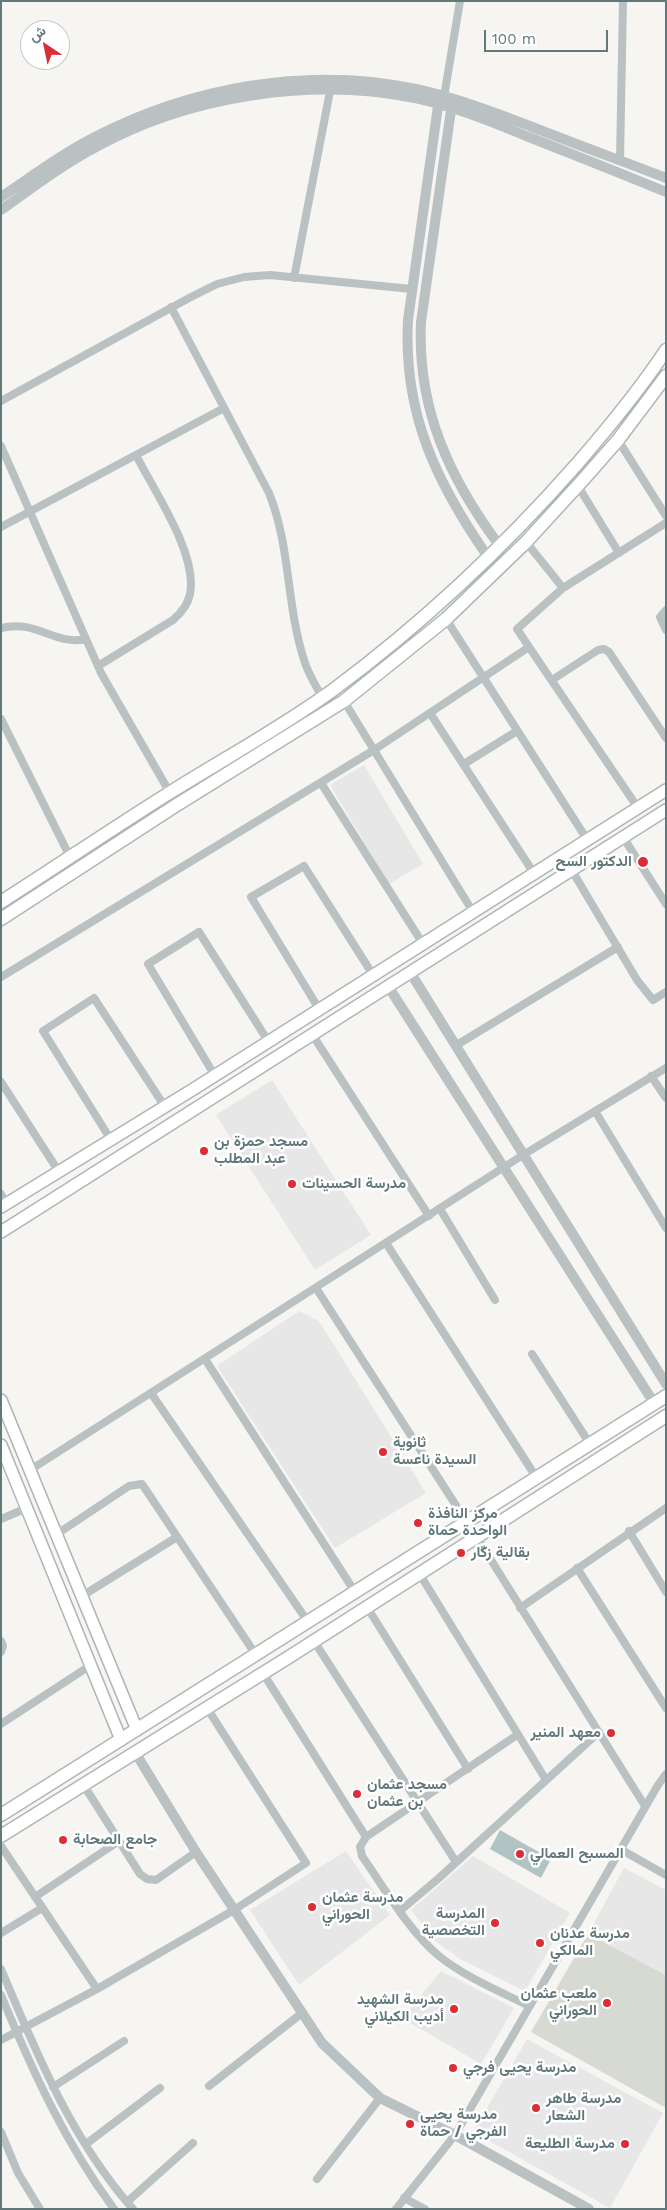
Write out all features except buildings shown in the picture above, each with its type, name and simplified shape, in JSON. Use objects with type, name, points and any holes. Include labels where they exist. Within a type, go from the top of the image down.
[{"type":"main road","points":[[1,902],[170,793],[284,723],[322,697],[396,640],[457,588],[549,495],[623,410],[666,350]]},
{"type":"main road","points":[[1,919],[175,806],[344,701],[446,619],[526,542],[578,486],[618,440],[666,376]]},
{"type":"main road","points":[[3,1202],[59,1172],[215,1076],[318,1009],[535,875],[666,790]]},
{"type":"main road","points":[[1,1232],[666,810]]},
{"type":"main road","points":[[1,1815],[666,1396]]},
{"type":"main road","points":[[1,1400],[137,1730]]},
{"type":"main road","points":[[640,1412],[649,1426]]},
{"type":"main road","points":[[1,1836],[314,1641],[666,1416]]},
{"type":"main road","points":[[2,1448],[121,1740]]},
{"type":"main road","points":[[333,1606],[345,1621]]},
{"type":"main road","points":[[157,1718],[168,1732]]},
{"type":"main road","points":[[46,1787],[56,1801]]},
{"type":"street","points":[[460,1],[445,101],[412,289],[406,347],[419,426],[433,463],[451,499],[488,557]]},
{"type":"street","points":[[620,160],[623,1]]},
{"type":"street","points":[[1,197],[75,148],[142,115],[174,103],[229,90],[305,80],[479,107],[666,178]]},
{"type":"street","points":[[1,210],[80,156],[146,124],[178,112],[231,100],[331,84]]},
{"type":"street","points":[[294,278],[331,84]]},
{"type":"street","points":[[445,101],[666,192]]},
{"type":"street","points":[[445,101],[422,322],[420,349],[422,376],[432,421],[446,457],[463,492],[500,545]]},
{"type":"street","points":[[1,401],[171,307],[217,284],[244,278],[270,276],[412,289]]},
{"type":"street","points":[[171,307],[269,493],[278,515],[298,638],[305,664],[322,697]]},
{"type":"street","points":[[1,527],[224,408]]},
{"type":"street","points":[[618,440],[666,516]]},
{"type":"street","points":[[1,446],[98,666],[170,793]]},
{"type":"street","points":[[98,666],[173,620],[182,611],[190,596],[192,580],[185,550],[136,455]]},
{"type":"street","points":[[578,486],[619,553]]},
{"type":"street","points":[[638,808],[517,629],[563,588],[666,523]]},
{"type":"street","points":[[526,542],[563,588]]},
{"type":"street","points":[[666,610],[660,617],[666,630]]},
{"type":"street","points":[[446,619],[588,841]]},
{"type":"street","points":[[1,628],[26,626],[68,641],[86,639]]},
{"type":"street","points":[[1,977],[374,750],[529,647]]},
{"type":"street","points":[[552,680],[598,650],[604,649],[609,652],[666,738]]},
{"type":"street","points":[[344,701],[474,912]]},
{"type":"street","points":[[430,713],[535,875]]},
{"type":"street","points":[[1,719],[70,857]]},
{"type":"street","points":[[464,764],[517,731]]},
{"type":"street","points":[[321,783],[424,944]]},
{"type":"street","points":[[623,837],[666,904]]},
{"type":"street","points":[[318,1009],[251,898],[304,866],[372,976]]},
{"type":"street","points":[[571,869],[637,980],[653,1000],[666,992]]},
{"type":"street","points":[[215,1076],[148,964],[199,932],[268,1041]]},
{"type":"street","points":[[455,1046],[618,947]]},
{"type":"street","points":[[410,972],[666,1384]]},
{"type":"street","points":[[388,986],[654,1403]]},
{"type":"street","points":[[111,1140],[42,1031],[94,998],[165,1107]]},
{"type":"street","points":[[312,1034],[429,1216]]},
{"type":"street","points":[[30,1470],[523,1155],[666,1068]]},
{"type":"street","points":[[651,1076],[666,1098]]},
{"type":"street","points":[[1,1082],[59,1172]]},
{"type":"street","points":[[595,1111],[665,1230]]},
{"type":"street","points":[[440,1209],[495,1300]]},
{"type":"street","points":[[386,1243],[536,1478]]},
{"type":"street","points":[[316,1288],[466,1521]]},
{"type":"street","points":[[532,1354],[590,1444]]},
{"type":"street","points":[[205,1359],[355,1592]]},
{"type":"street","points":[[151,1393],[308,1622]]},
{"type":"street","points":[[57,1534],[129,1486],[142,1484],[256,1655]]},
{"type":"street","points":[[1,1519],[27,1508]]},
{"type":"street","points":[[520,1608],[629,1531],[666,1508]]},
{"type":"street","points":[[629,1531],[666,1592]]},
{"type":"street","points":[[476,1536],[646,1806]]},
{"type":"street","points":[[82,1596],[177,1537]]},
{"type":"street","points":[[576,1568],[666,1708]]},
{"type":"street","points":[[419,1573],[546,1780]]},
{"type":"street","points":[[367,1607],[468,1769]]},
{"type":"street","points":[[1,1641],[3,1646],[1,1652]]},
{"type":"street","points":[[314,1641],[456,1862]]},
{"type":"street","points":[[1,1724],[91,1665]]},
{"type":"street","points":[[263,1673],[366,1837]]},
{"type":"street","points":[[1,2040],[97,1989],[234,1910],[306,1863],[207,1708]]},
{"type":"street","points":[[401,1910],[599,1732]]},
{"type":"street","points":[[517,1735],[366,1837],[360,1847],[362,1856],[418,1935],[440,1956],[479,1981],[529,2006]]},
{"type":"street","points":[[135,1752],[196,1852],[322,2043],[380,2098],[455,2135],[589,2209]]},
{"type":"street","points":[[396,2209],[455,2135],[620,1849],[666,1774]]},
{"type":"street","points":[[82,1784],[140,1874],[147,1879],[156,1880],[196,1852]]},
{"type":"street","points":[[35,1897],[119,1841]]},
{"type":"street","points":[[1,1846],[97,1989]]},
{"type":"street","points":[[620,1849],[666,1875]]},
{"type":"street","points":[[1,1933],[42,1908]]},
{"type":"street","points":[[1,1969],[53,2087],[86,2144],[133,2209]]},
{"type":"street","points":[[1,1995],[43,2092],[73,2148],[114,2209]]},
{"type":"street","points":[[209,2086],[302,2013]]},
{"type":"street","points":[[53,2087],[124,2041]]},
{"type":"street","points":[[86,2144],[160,2088]]},
{"type":"street","points":[[316,2179],[380,2098]]},
{"type":"street","points":[[1,2132],[18,2173],[40,2209]]},
{"type":"street","points":[[127,2202],[193,2143]]},
{"type":"street","points":[[404,2198],[425,2209]]},
{"type":"shaded area","points":[[364,765],[423,864],[389,884],[330,785]]},
{"type":"shaded area","points":[[272,1080],[371,1235],[315,1270],[216,1115]]},
{"type":"shaded area","points":[[299,1311],[319,1321],[426,1493],[335,1548],[217,1366]]},
{"type":"shaded area","name":"المسبح العمالي","points":[[500,1830],[551,1859],[541,1878],[490,1849]]},
{"type":"shaded area","points":[[346,1851],[390,1915],[299,1985],[250,1910]]},
{"type":"shaded area","points":[[473,1856],[570,1913],[525,1991],[460,1959],[434,1940],[411,1910]]},
{"type":"shaded area","points":[[624,1868],[666,1890],[666,1975],[588,1934]]},
{"type":"shaded area","name":"ملعب عثمان الحوراني","points":[[588,1934],[666,1975],[666,2108],[531,2032]]},
{"type":"shaded area","points":[[441,1971],[514,2008],[481,2064],[402,2018]]},
{"type":"shaded area","points":[[527,2039],[663,2113],[610,2208],[473,2132]]},
{"type":"place","name":"الدكتور السح","points":[[643,862]]},
{"type":"place","name":"مسجد حمزة بن عبد المطلب","points":[[204,1151]]},
{"type":"place","name":"مدرسة الحسينات","points":[[292,1184]]},
{"type":"place","name":"ثانوية السيدة ناعسة","points":[[383,1452]]},
{"type":"place","name":"مركز النافذة الواحدة حماة","points":[[418,1523]]},
{"type":"place","name":"بقالية زكّار","points":[[461,1553]]},
{"type":"place","name":"معهد المنير","points":[[611,1733]]},
{"type":"place","name":"مسجد عثمان بن عثمان","points":[[357,1794]]},
{"type":"place","name":"جامع الصحابة","points":[[63,1840]]},
{"type":"place","name":"المسبح العمالي","points":[[520,1854]]},
{"type":"place","name":"مدرسة عثمان الحوراني","points":[[312,1907]]},
{"type":"place","name":"المدرسة التخصصية","points":[[495,1923]]},
{"type":"place","name":"مدرسة عدنان المالكي","points":[[540,1943]]},
{"type":"place","name":"ملعب عثمان الحوراني","points":[[607,2003]]},
{"type":"place","name":"مدرسة الشهيد أديب الكيلاني","points":[[454,2009]]},
{"type":"place","name":"مدرسة يحيى فرجي","points":[[453,2068]]},
{"type":"place","name":"مدرسة طاهر الشعار","points":[[536,2108]]},
{"type":"place","name":"مدرسة يحيى الفرجي / حماة","points":[[410,2124]]},
{"type":"place","name":"مدرسة الطليعة","points":[[625,2144]]}]
